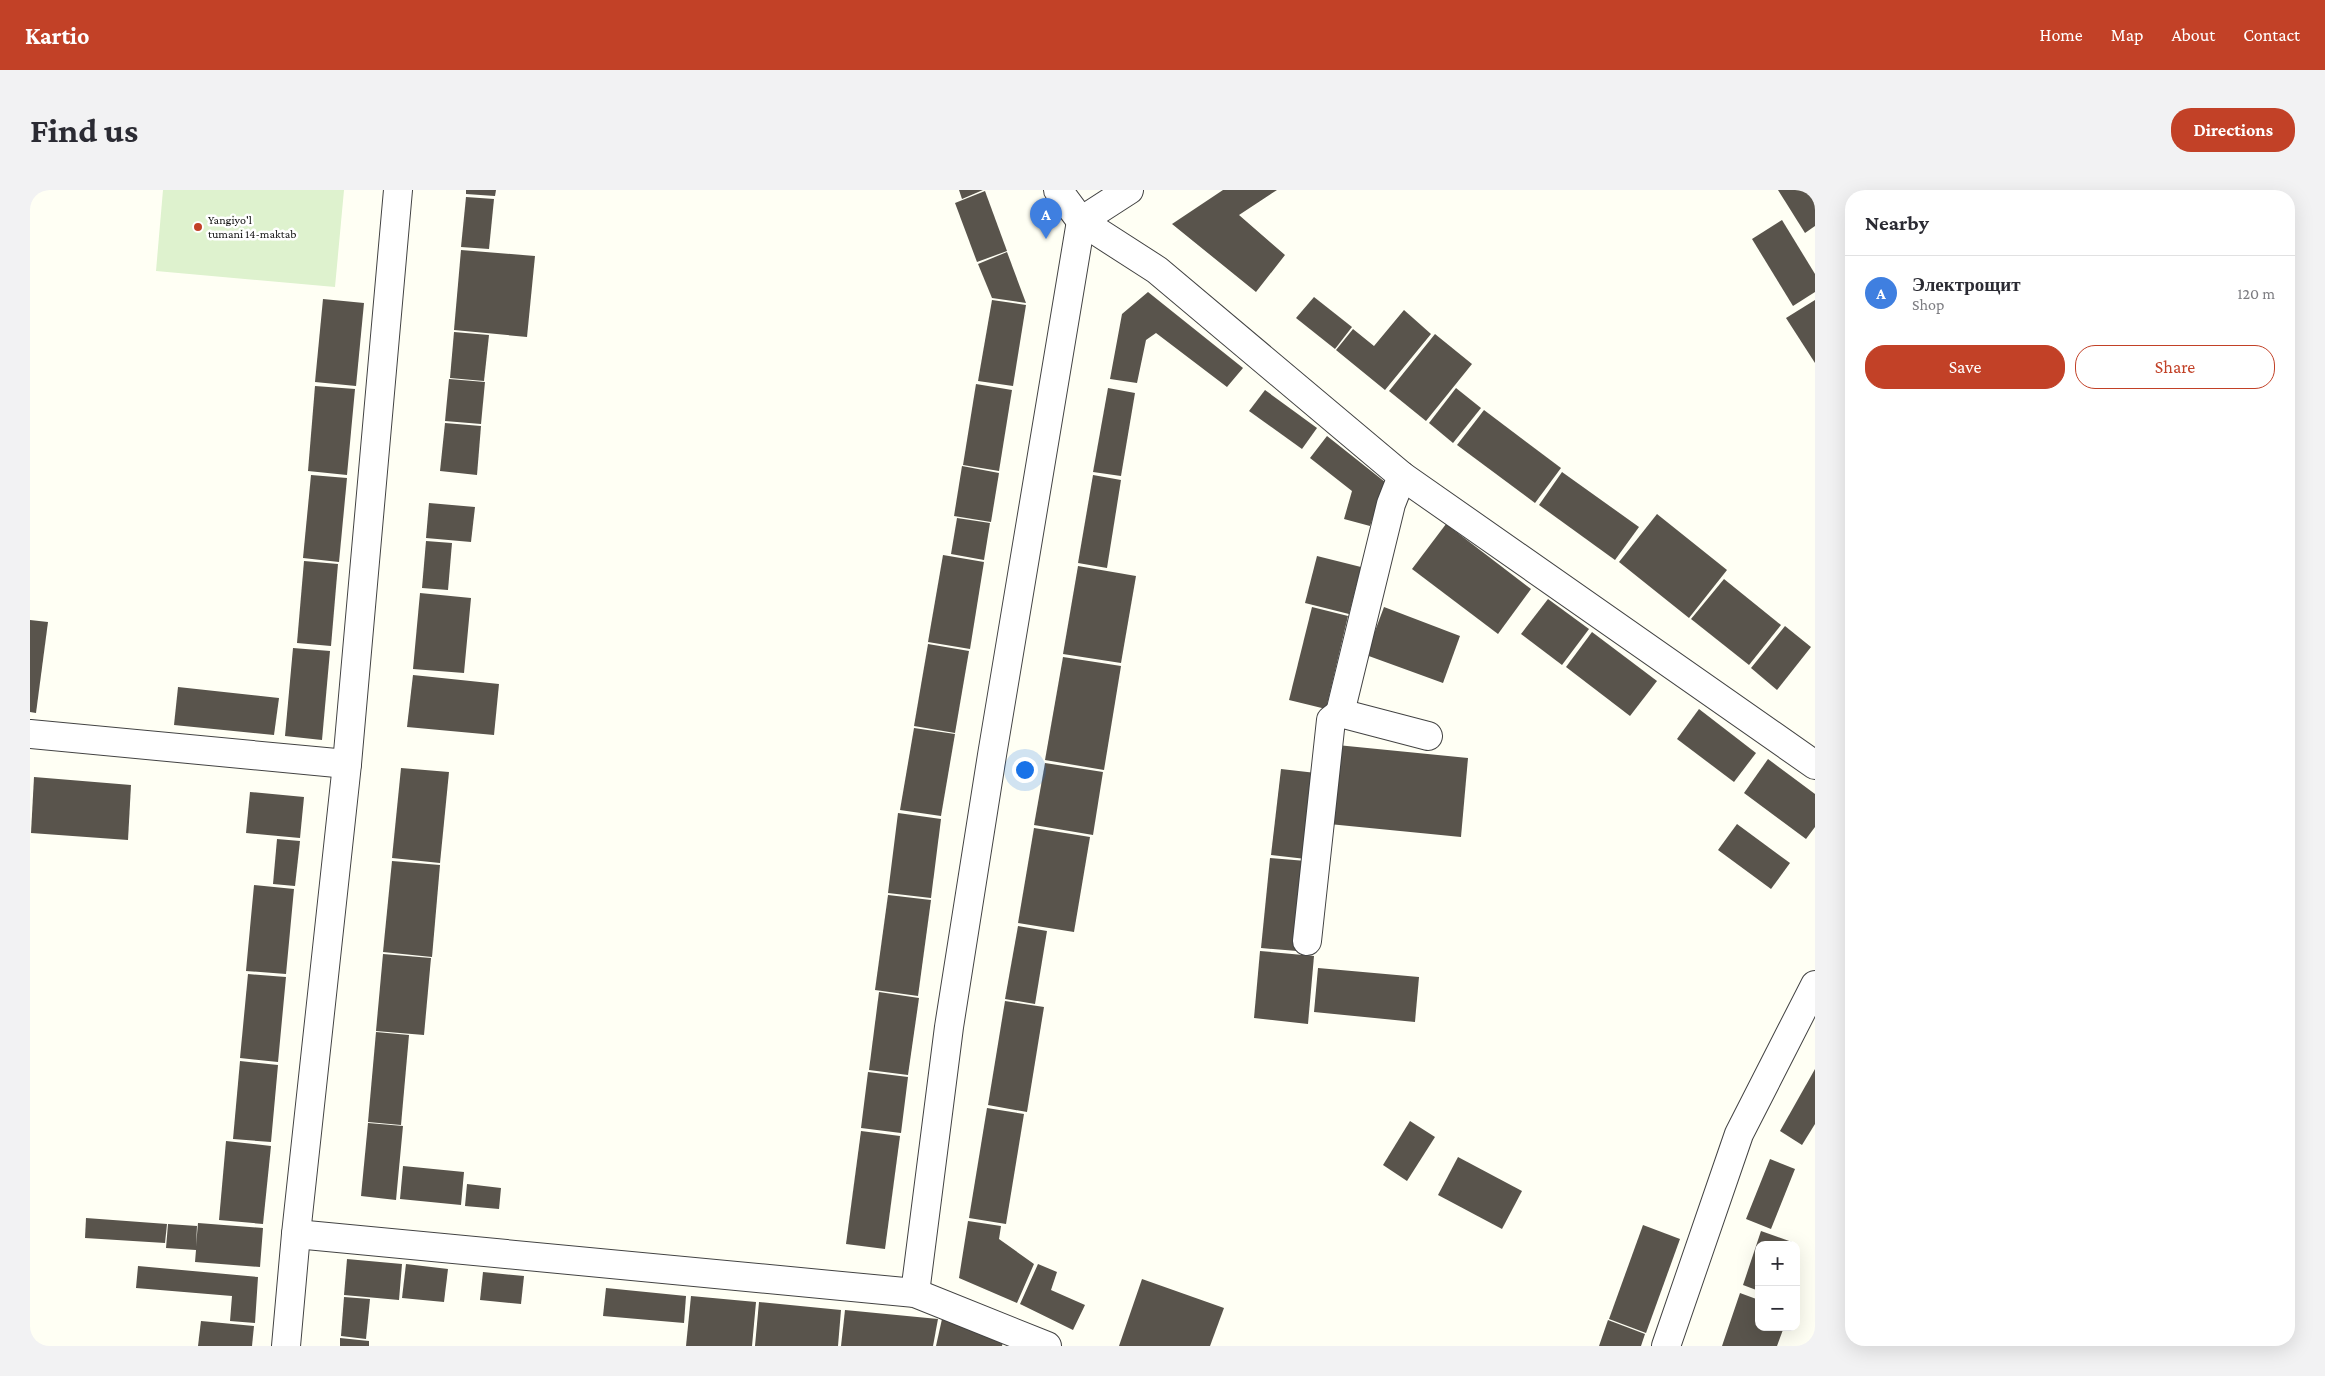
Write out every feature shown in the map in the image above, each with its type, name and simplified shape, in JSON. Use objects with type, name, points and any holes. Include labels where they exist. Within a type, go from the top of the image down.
[{"type":"street","points":[[286,1346],[296,1234],[347,764],[398,190]]},
{"type":"street","points":[[1058,190],[1081,221],[1157,270],[1402,476],[1815,765]]},
{"type":"street","points":[[915,1293],[949,1027],[995,736],[1081,221],[1130,190]]},
{"type":"street","points":[[1307,941],[1331,720],[1340,713],[1391,504],[1402,476]]},
{"type":"street","points":[[1340,713],[1428,736]]},
{"type":"street","points":[[30,734],[347,764]]},
{"type":"street","points":[[1666,1346],[1739,1134],[1815,985]]},
{"type":"street","points":[[296,1234],[915,1293],[1047,1346]]},
{"type":"green space","points":[[163,190],[344,190],[335,287],[156,271]]},
{"type":"building","points":[[466,190],[496,190],[495,196],[466,194]]},
{"type":"building","points":[[959,190],[983,190],[962,199]]},
{"type":"building","points":[[1223,190],[1277,190],[1239,215],[1285,255],[1256,292],[1172,224]]},
{"type":"building","points":[[1778,190],[1815,190],[1815,226],[1805,233]]},
{"type":"building","points":[[985,191],[1007,251],[977,262],[955,203]]},
{"type":"building","points":[[466,197],[494,199],[489,249],[461,247]]},
{"type":"building","points":[[1782,220],[1815,274],[1815,292],[1793,306],[1752,239]]},
{"type":"building","points":[[461,250],[535,256],[527,337],[454,330]]},
{"type":"building","points":[[1007,252],[1026,303],[992,298],[978,264]]},
{"type":"building","points":[[1148,292],[1243,368],[1227,387],[1156,333],[1146,340],[1137,383],[1110,379],[1122,314]]},
{"type":"building","points":[[1314,297],[1352,327],[1335,349],[1296,318]]},
{"type":"building","points":[[323,299],[364,303],[356,386],[315,382]]},
{"type":"building","points":[[992,300],[1026,305],[1013,386],[978,381]]},
{"type":"building","points":[[1815,300],[1815,363],[1786,318]]},
{"type":"building","points":[[1404,310],[1431,334],[1385,390],[1336,350],[1353,329],[1374,346]]},
{"type":"building","points":[[454,332],[489,335],[484,381],[450,378]]},
{"type":"building","points":[[1435,334],[1472,364],[1426,421],[1389,391]]},
{"type":"building","points":[[449,379],[485,382],[481,424],[445,421]]},
{"type":"building","points":[[976,384],[1012,390],[999,471],[963,465]]},
{"type":"building","points":[[315,386],[355,389],[347,475],[308,471]]},
{"type":"building","points":[[1108,388],[1135,393],[1121,476],[1093,472]]},
{"type":"building","points":[[1456,388],[1481,408],[1453,443],[1429,423]]},
{"type":"building","points":[[1265,390],[1317,428],[1302,449],[1249,411]]},
{"type":"building","points":[[1484,410],[1561,468],[1535,503],[1457,445]]},
{"type":"building","points":[[445,423],[481,426],[477,475],[440,471]]},
{"type":"building","points":[[1327,436],[1385,482],[1370,526],[1344,519],[1352,491],[1310,458]]},
{"type":"building","points":[[962,466],[999,473],[991,522],[954,516]]},
{"type":"building","points":[[1562,472],[1639,527],[1615,560],[1539,505]]},
{"type":"building","points":[[311,475],[347,478],[339,562],[303,558]]},
{"type":"building","points":[[1093,475],[1121,480],[1107,568],[1078,563]]},
{"type":"building","points":[[429,503],[475,507],[471,542],[426,538]]},
{"type":"building","points":[[1657,514],[1727,570],[1689,618],[1619,562]]},
{"type":"building","points":[[957,518],[990,523],[984,560],[951,554]]},
{"type":"building","points":[[1446,524],[1531,589],[1498,634],[1412,569]]},
{"type":"building","points":[[426,541],[452,543],[448,590],[422,588]]},
{"type":"building","points":[[943,555],[984,562],[970,649],[928,642]]},
{"type":"building","points":[[1317,556],[1361,567],[1349,614],[1305,603]]},
{"type":"building","points":[[304,561],[338,564],[331,646],[297,643]]},
{"type":"building","points":[[1078,566],[1136,576],[1121,663],[1063,654]]},
{"type":"building","points":[[1724,579],[1781,625],[1749,665],[1691,619]]},
{"type":"building","points":[[420,593],[471,598],[464,673],[413,669]]},
{"type":"building","points":[[1548,599],[1589,629],[1562,665],[1521,634]]},
{"type":"building","points":[[1312,607],[1348,616],[1326,709],[1289,700]]},
{"type":"building","points":[[1384,607],[1460,636],[1443,683],[1366,655]]},
{"type":"building","points":[[30,620],[48,622],[36,713],[30,712]]},
{"type":"building","points":[[1785,626],[1811,647],[1777,690],[1751,668]]},
{"type":"building","points":[[1592,632],[1657,681],[1630,716],[1566,667]]},
{"type":"building","points":[[928,644],[969,651],[955,733],[914,726]]},
{"type":"building","points":[[293,648],[330,651],[322,740],[285,736]]},
{"type":"building","points":[[1063,657],[1121,666],[1104,770],[1045,760]]},
{"type":"building","points":[[413,675],[499,684],[494,735],[407,727]]},
{"type":"building","points":[[178,687],[279,698],[274,735],[174,725]]},
{"type":"building","points":[[1699,709],[1756,753],[1734,782],[1677,739]]},
{"type":"building","points":[[914,728],[955,734],[941,816],[900,810]]},
{"type":"building","points":[[1337,745],[1468,758],[1461,837],[1329,824]]},
{"type":"building","points":[[1768,759],[1815,794],[1815,827],[1806,839],[1744,793]]},
{"type":"building","points":[[1045,763],[1103,772],[1093,835],[1034,825]]},
{"type":"building","points":[[401,768],[449,772],[440,863],[392,858]]},
{"type":"building","points":[[1281,769],[1316,773],[1306,859],[1271,855]]},
{"type":"building","points":[[34,777],[131,785],[128,840],[31,833]]},
{"type":"building","points":[[250,792],[304,797],[300,838],[246,833]]},
{"type":"building","points":[[898,813],[941,819],[931,898],[888,893]]},
{"type":"building","points":[[1737,824],[1790,863],[1771,889],[1718,850]]},
{"type":"building","points":[[1034,828],[1090,837],[1074,932],[1018,923]]},
{"type":"building","points":[[277,839],[300,841],[295,886],[273,884]]},
{"type":"building","points":[[1270,858],[1306,861],[1297,951],[1261,948]]},
{"type":"building","points":[[392,861],[440,865],[432,957],[383,952]]},
{"type":"building","points":[[254,885],[294,889],[286,974],[246,971]]},
{"type":"building","points":[[888,895],[931,900],[918,996],[875,990]]},
{"type":"building","points":[[1018,926],[1047,931],[1035,1004],[1005,999]]},
{"type":"building","points":[[1260,951],[1314,956],[1308,1024],[1254,1018]]},
{"type":"building","points":[[383,954],[431,958],[424,1035],[376,1031]]},
{"type":"building","points":[[1318,968],[1419,977],[1415,1022],[1314,1012]]},
{"type":"building","points":[[248,974],[286,977],[278,1062],[240,1058]]},
{"type":"building","points":[[879,992],[919,998],[908,1075],[869,1070]]},
{"type":"building","points":[[1005,1001],[1044,1007],[1027,1112],[988,1105]]},
{"type":"building","points":[[376,1032],[409,1035],[401,1125],[368,1122]]},
{"type":"building","points":[[240,1061],[278,1065],[271,1142],[233,1139]]},
{"type":"building","points":[[1815,1069],[1815,1124],[1802,1145],[1780,1131]]},
{"type":"building","points":[[868,1072],[908,1077],[901,1133],[861,1128]]},
{"type":"building","points":[[987,1108],[1024,1114],[1006,1224],[969,1218]]},
{"type":"building","points":[[1410,1121],[1435,1137],[1407,1181],[1383,1165]]},
{"type":"building","points":[[368,1123],[403,1126],[396,1200],[361,1196]]},
{"type":"building","points":[[861,1131],[900,1136],[885,1249],[846,1244]]},
{"type":"building","points":[[226,1141],[271,1146],[263,1224],[219,1220]]},
{"type":"building","points":[[1458,1157],[1522,1191],[1502,1229],[1438,1195]]},
{"type":"building","points":[[1770,1159],[1795,1169],[1771,1229],[1746,1219]]},
{"type":"building","points":[[403,1166],[464,1172],[461,1205],[400,1199]]},
{"type":"building","points":[[467,1184],[501,1188],[499,1209],[465,1206]]},
{"type":"building","points":[[86,1218],[167,1224],[165,1243],[85,1238]]},
{"type":"building","points":[[968,1221],[1001,1226],[999,1239],[1034,1264],[1017,1303],[959,1278]]},
{"type":"building","points":[[198,1223],[263,1228],[260,1267],[195,1262],[196,1250],[166,1248],[168,1224],[197,1226],[196,1246]]},
{"type":"building","points":[[1643,1225],[1680,1239],[1646,1333],[1609,1319]]},
{"type":"building","points":[[1761,1231],[1789,1241],[1758,1241]]},
{"type":"building","points":[[1755,1249],[1755,1290],[1743,1285]]},
{"type":"building","points":[[347,1259],[402,1264],[399,1300],[344,1295]]},
{"type":"building","points":[[406,1264],[448,1269],[444,1302],[402,1298]]},
{"type":"building","points":[[1038,1264],[1057,1272],[1051,1290],[1085,1305],[1073,1330],[1020,1304]]},
{"type":"building","points":[[138,1266],[258,1277],[255,1323],[230,1321],[232,1296],[136,1288]]},
{"type":"building","points":[[483,1272],[524,1276],[521,1304],[480,1300]]},
{"type":"building","points":[[1142,1279],[1224,1308],[1210,1346],[1119,1346]]},
{"type":"building","points":[[606,1288],[686,1296],[684,1323],[603,1316]]},
{"type":"building","points":[[1740,1293],[1755,1299],[1755,1331],[1783,1331],[1777,1346],[1722,1346]]},
{"type":"building","points":[[691,1296],[756,1302],[752,1346],[686,1346]]},
{"type":"building","points":[[344,1297],[370,1299],[366,1339],[341,1336]]},
{"type":"building","points":[[759,1302],[841,1310],[838,1346],[755,1346]]},
{"type":"building","points":[[845,1310],[938,1319],[933,1346],[841,1346]]},
{"type":"building","points":[[942,1319],[1003,1342],[1002,1346],[936,1346]]},
{"type":"building","points":[[1608,1320],[1645,1334],[1641,1346],[1599,1346]]},
{"type":"building","points":[[201,1321],[254,1326],[252,1346],[198,1346]]},
{"type":"building","points":[[340,1338],[369,1341],[369,1346],[340,1346]]},
{"type":"place","name":"Yangiyo'l tumani 14-maktab","points":[[198,227]]},
{"type":"place","name":"Электрощит","points":[[1046,239]]}]
